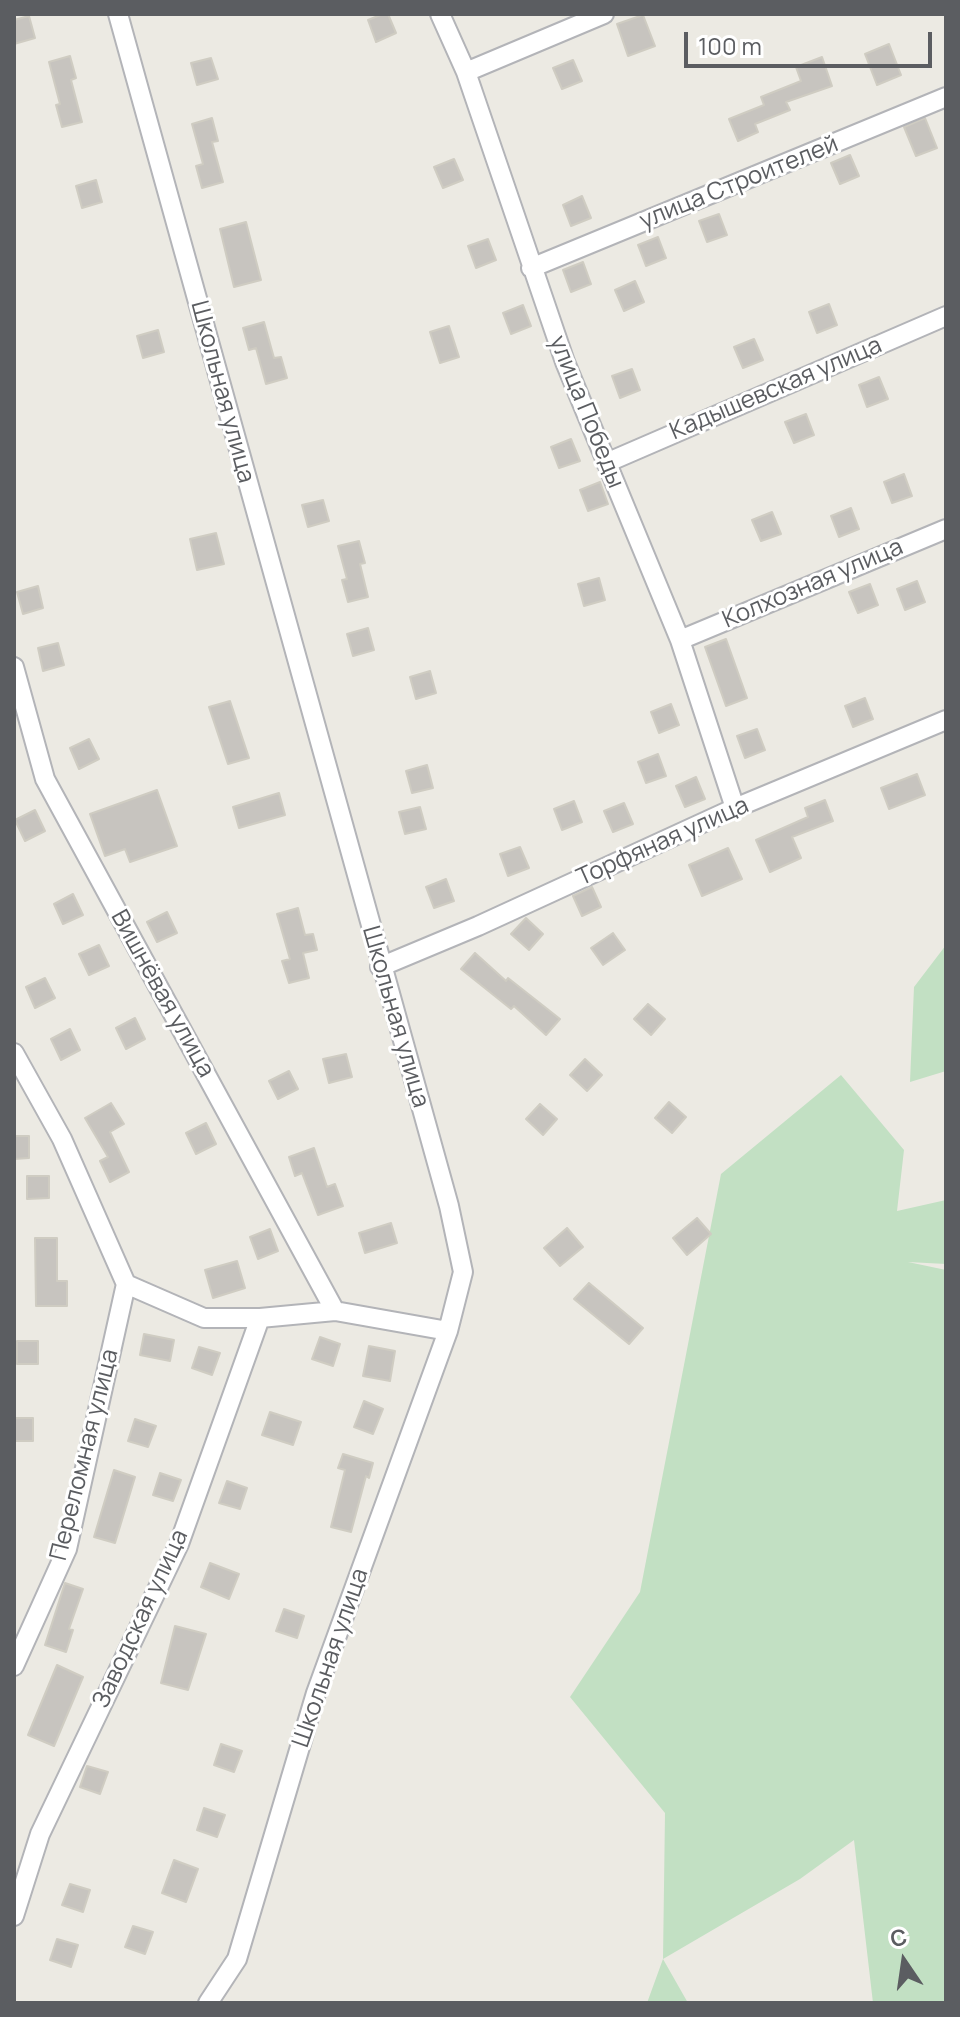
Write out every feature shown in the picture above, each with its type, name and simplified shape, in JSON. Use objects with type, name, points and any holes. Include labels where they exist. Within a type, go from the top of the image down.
[{"type":"street","name":"Школьная улица","points":[[118,14],[380,967],[449,1206],[463,1272],[448,1331],[316,1693],[237,1959],[208,2003]]},
{"type":"street","name":"улица Победы","points":[[440,14],[466,72],[531,268],[606,463],[680,640],[735,808]]},
{"type":"street","points":[[466,72],[604,14]]},
{"type":"street","name":"улица Строителей","points":[[531,268],[946,97]]},
{"type":"street","name":"Кадышевская улица","points":[[606,463],[946,316]]},
{"type":"street","name":"Колхозная улица","points":[[680,640],[946,529]]},
{"type":"street","name":"Вишнёвая улица","points":[[14,667],[45,779],[335,1311]]},
{"type":"street","name":"Торфяная улица","points":[[380,967],[478,926],[735,808],[946,720]]},
{"type":"street","points":[[14,1053],[62,1139],[126,1284],[204,1318],[260,1318],[335,1311],[448,1331]]},
{"type":"street","name":"Переломная улица","points":[[14,1666],[67,1549],[126,1284]]},
{"type":"street","name":"Заводская улица","points":[[14,1916],[40,1834],[179,1544],[260,1318]]},
{"type":"green space","points":[[946,945],[946,1071],[910,1082],[914,987]]},
{"type":"green space","points":[[841,1075],[904,1150],[897,1211],[946,1200],[946,1264],[908,1262],[946,1270],[946,2003],[873,2003],[854,1840],[800,1879],[663,1959],[665,1813],[570,1697],[640,1592],[721,1174]]},
{"type":"green space","points":[[663,1959],[688,2003],[647,2003]]},
{"type":"building","points":[[388,14],[396,33],[376,42],[368,20]]},
{"type":"building","points":[[643,15],[655,46],[628,56],[617,24]]},
{"type":"building","points":[[29,16],[35,38],[14,44],[14,20]]},
{"type":"building","points":[[889,44],[901,75],[877,85],[865,54]]},
{"type":"building","points":[[70,56],[76,78],[71,80],[82,122],[62,127],[56,105],[60,104],[49,62]]},
{"type":"building","points":[[822,57],[832,86],[786,102],[790,110],[755,124],[758,132],[738,141],[729,119],[764,105],[761,97],[801,81],[796,67]]},
{"type":"building","points":[[211,58],[218,79],[197,85],[191,63]]},
{"type":"building","points":[[573,60],[582,81],[562,89],[553,68]]},
{"type":"building","points":[[212,118],[218,141],[212,142],[223,182],[202,188],[196,166],[203,164],[192,124]]},
{"type":"building","points":[[925,118],[937,148],[916,156],[904,127]]},
{"type":"building","points":[[850,155],[859,176],[840,184],[831,163]]},
{"type":"building","points":[[454,159],[463,180],[443,188],[434,167]]},
{"type":"building","points":[[96,180],[102,202],[82,208],[76,186]]},
{"type":"building","points":[[582,196],[591,218],[571,226],[563,205]]},
{"type":"building","points":[[719,214],[727,235],[707,242],[699,221]]},
{"type":"building","points":[[246,222],[261,280],[234,287],[220,229]]},
{"type":"building","points":[[658,237],[666,258],[646,266],[638,245]]},
{"type":"building","points":[[488,239],[496,260],[476,268],[468,246]]},
{"type":"building","points":[[583,262],[591,284],[571,292],[563,270]]},
{"type":"building","points":[[635,281],[644,302],[624,311],[615,290]]},
{"type":"building","points":[[829,304],[837,325],[817,333],[809,312]]},
{"type":"building","points":[[523,305],[531,326],[511,334],[503,313]]},
{"type":"building","points":[[264,322],[274,358],[281,357],[287,378],[266,384],[256,348],[249,350],[243,328]]},
{"type":"building","points":[[449,326],[459,357],[440,363],[430,332]]},
{"type":"building","points":[[158,330],[164,352],[143,358],[137,336]]},
{"type":"building","points":[[754,339],[763,360],[743,368],[734,347]]},
{"type":"building","points":[[632,369],[640,390],[620,398],[612,376]]},
{"type":"building","points":[[879,377],[888,399],[867,407],[859,385]]},
{"type":"building","points":[[806,414],[814,435],[794,443],[785,422]]},
{"type":"building","points":[[571,439],[580,461],[559,468],[551,447]]},
{"type":"building","points":[[904,474],[912,496],[892,503],[884,482]]},
{"type":"building","points":[[600,482],[608,504],[588,511],[580,490]]},
{"type":"building","points":[[323,500],[329,521],[308,527],[302,505]]},
{"type":"building","points":[[851,508],[859,529],[839,537],[831,516]]},
{"type":"building","points":[[772,512],[781,534],[761,541],[752,520]]},
{"type":"building","points":[[216,533],[224,564],[197,570],[190,539]]},
{"type":"building","points":[[359,541],[365,563],[360,564],[368,597],[348,602],[342,580],[347,579],[338,546]]},
{"type":"building","points":[[599,578],[605,600],[584,606],[578,584]]},
{"type":"building","points":[[917,581],[925,602],[905,610],[897,589]]},
{"type":"building","points":[[870,584],[878,605],[858,613],[849,592]]},
{"type":"building","points":[[38,586],[43,608],[23,614],[17,592]]},
{"type":"building","points":[[368,628],[374,650],[353,656],[347,634]]},
{"type":"building","points":[[726,639],[747,698],[726,706],[705,647]]},
{"type":"building","points":[[58,643],[64,665],[43,671],[38,648]]},
{"type":"building","points":[[430,671],[436,693],[416,699],[410,677]]},
{"type":"building","points":[[865,698],[873,719],[853,727],[845,706]]},
{"type":"building","points":[[230,701],[249,758],[228,764],[209,707]]},
{"type":"building","points":[[671,704],[679,725],[659,733],[651,712]]},
{"type":"building","points":[[757,729],[765,750],[745,758],[737,736]]},
{"type":"building","points":[[89,739],[99,759],[79,769],[70,748]]},
{"type":"building","points":[[658,754],[666,776],[646,783],[638,762]]},
{"type":"building","points":[[427,765],[433,788],[412,793],[406,771]]},
{"type":"building","points":[[917,774],[925,795],[889,809],[881,788]]},
{"type":"building","points":[[696,777],[705,799],[685,807],[676,786]]},
{"type":"building","points":[[157,790],[177,846],[130,862],[125,849],[105,856],[90,814]]},
{"type":"building","points":[[279,793],[285,815],[239,828],[233,807]]},
{"type":"building","points":[[825,800],[833,821],[792,837],[801,858],[770,872],[756,840],[808,817],[805,808]]},
{"type":"building","points":[[574,801],[582,822],[562,830],[554,809]]},
{"type":"building","points":[[624,803],[633,824],[613,832],[604,811]]},
{"type":"building","points":[[420,807],[426,829],[405,834],[399,812]]},
{"type":"building","points":[[35,810],[45,831],[25,841],[15,820]]},
{"type":"building","points":[[520,847],[529,868],[508,876],[500,854]]},
{"type":"building","points":[[728,848],[742,879],[702,896],[689,865]]},
{"type":"building","points":[[446,879],[454,901],[434,908],[426,887]]},
{"type":"building","points":[[592,887],[601,907],[582,916],[573,896]]},
{"type":"building","points":[[73,894],[83,915],[63,924],[54,904]]},
{"type":"building","points":[[298,908],[305,935],[313,934],[317,950],[303,953],[309,978],[289,983],[282,961],[290,959],[277,914]]},
{"type":"building","points":[[167,912],[177,933],[157,942],[147,922]]},
{"type":"building","points":[[526,918],[543,934],[529,950],[511,934]]},
{"type":"building","points":[[613,933],[625,950],[603,965],[591,948]]},
{"type":"building","points":[[99,945],[109,966],[89,975],[79,954]]},
{"type":"building","points":[[475,953],[506,981],[508,978],[560,1019],[546,1035],[514,1006],[511,1009],[461,969]]},
{"type":"building","points":[[45,978],[55,998],[35,1008],[26,987]]},
{"type":"building","points":[[648,1004],[665,1019],[651,1035],[634,1019]]},
{"type":"building","points":[[135,1018],[145,1039],[126,1049],[116,1028]]},
{"type":"building","points":[[70,1029],[80,1050],[61,1060],[51,1039]]},
{"type":"building","points":[[346,1054],[352,1077],[329,1083],[323,1059]]},
{"type":"building","points":[[585,1059],[602,1075],[587,1091],[570,1075]]},
{"type":"building","points":[[289,1071],[298,1089],[278,1099],[269,1081]]},
{"type":"building","points":[[669,1102],[686,1117],[672,1133],[655,1118]]},
{"type":"building","points":[[111,1103],[124,1124],[110,1132],[129,1172],[110,1182],[100,1161],[108,1157],[85,1118]]},
{"type":"building","points":[[540,1104],[557,1119],[543,1135],[526,1119]]},
{"type":"building","points":[[206,1123],[216,1144],[196,1154],[186,1133]]},
{"type":"building","points":[[14,1136],[29,1136],[29,1158],[14,1159]]},
{"type":"building","points":[[314,1148],[327,1187],[335,1184],[343,1206],[318,1215],[302,1173],[295,1176],[289,1157]]},
{"type":"building","points":[[27,1176],[49,1176],[49,1198],[27,1199]]},
{"type":"building","points":[[697,1218],[711,1234],[687,1255],[673,1238]]},
{"type":"building","points":[[391,1223],[397,1243],[365,1253],[359,1233]]},
{"type":"building","points":[[567,1228],[583,1247],[560,1266],[544,1248]]},
{"type":"building","points":[[270,1229],[278,1251],[258,1259],[250,1237]]},
{"type":"building","points":[[35,1238],[57,1238],[57,1281],[67,1281],[67,1306],[36,1306]]},
{"type":"building","points":[[237,1261],[245,1288],[213,1298],[205,1270]]},
{"type":"building","points":[[589,1283],[643,1328],[629,1344],[574,1299]]},
{"type":"building","points":[[144,1334],[174,1340],[170,1361],[140,1355]]},
{"type":"building","points":[[320,1337],[340,1344],[333,1366],[312,1359]]},
{"type":"building","points":[[17,1341],[38,1341],[38,1364],[17,1364]]},
{"type":"building","points":[[369,1346],[395,1351],[390,1381],[363,1376]]},
{"type":"building","points":[[199,1347],[220,1353],[212,1375],[192,1368]]},
{"type":"building","points":[[364,1401],[383,1409],[373,1434],[354,1427]]},
{"type":"building","points":[[270,1412],[301,1422],[293,1445],[262,1435]]},
{"type":"building","points":[[14,1418],[33,1418],[33,1441],[14,1441]]},
{"type":"building","points":[[135,1419],[156,1426],[148,1447],[128,1441]]},
{"type":"building","points":[[343,1454],[373,1463],[369,1478],[366,1476],[351,1532],[331,1527],[345,1470],[338,1468]]},
{"type":"building","points":[[114,1470],[135,1477],[115,1543],[94,1537]]},
{"type":"building","points":[[160,1473],[181,1480],[173,1501],[153,1495]]},
{"type":"building","points":[[227,1481],[247,1488],[240,1509],[219,1503]]},
{"type":"building","points":[[210,1563],[239,1574],[229,1599],[201,1587]]},
{"type":"building","points":[[65,1583],[83,1589],[69,1629],[73,1630],[66,1652],[45,1645]]},
{"type":"building","points":[[284,1609],[304,1616],[297,1638],[276,1631]]},
{"type":"building","points":[[175,1626],[206,1634],[188,1690],[161,1683]]},
{"type":"building","points":[[57,1665],[83,1677],[54,1746],[28,1735]]},
{"type":"building","points":[[221,1744],[242,1751],[234,1772],[214,1765]]},
{"type":"building","points":[[87,1766],[108,1772],[100,1794],[80,1787]]},
{"type":"building","points":[[204,1808],[225,1815],[217,1837],[197,1830]]},
{"type":"building","points":[[174,1860],[198,1869],[186,1902],[162,1893]]},
{"type":"building","points":[[70,1884],[90,1890],[83,1912],[62,1905]]},
{"type":"building","points":[[133,1926],[153,1932],[145,1954],[125,1947]]},
{"type":"building","points":[[57,1939],[78,1945],[71,1967],[50,1960]]}]
